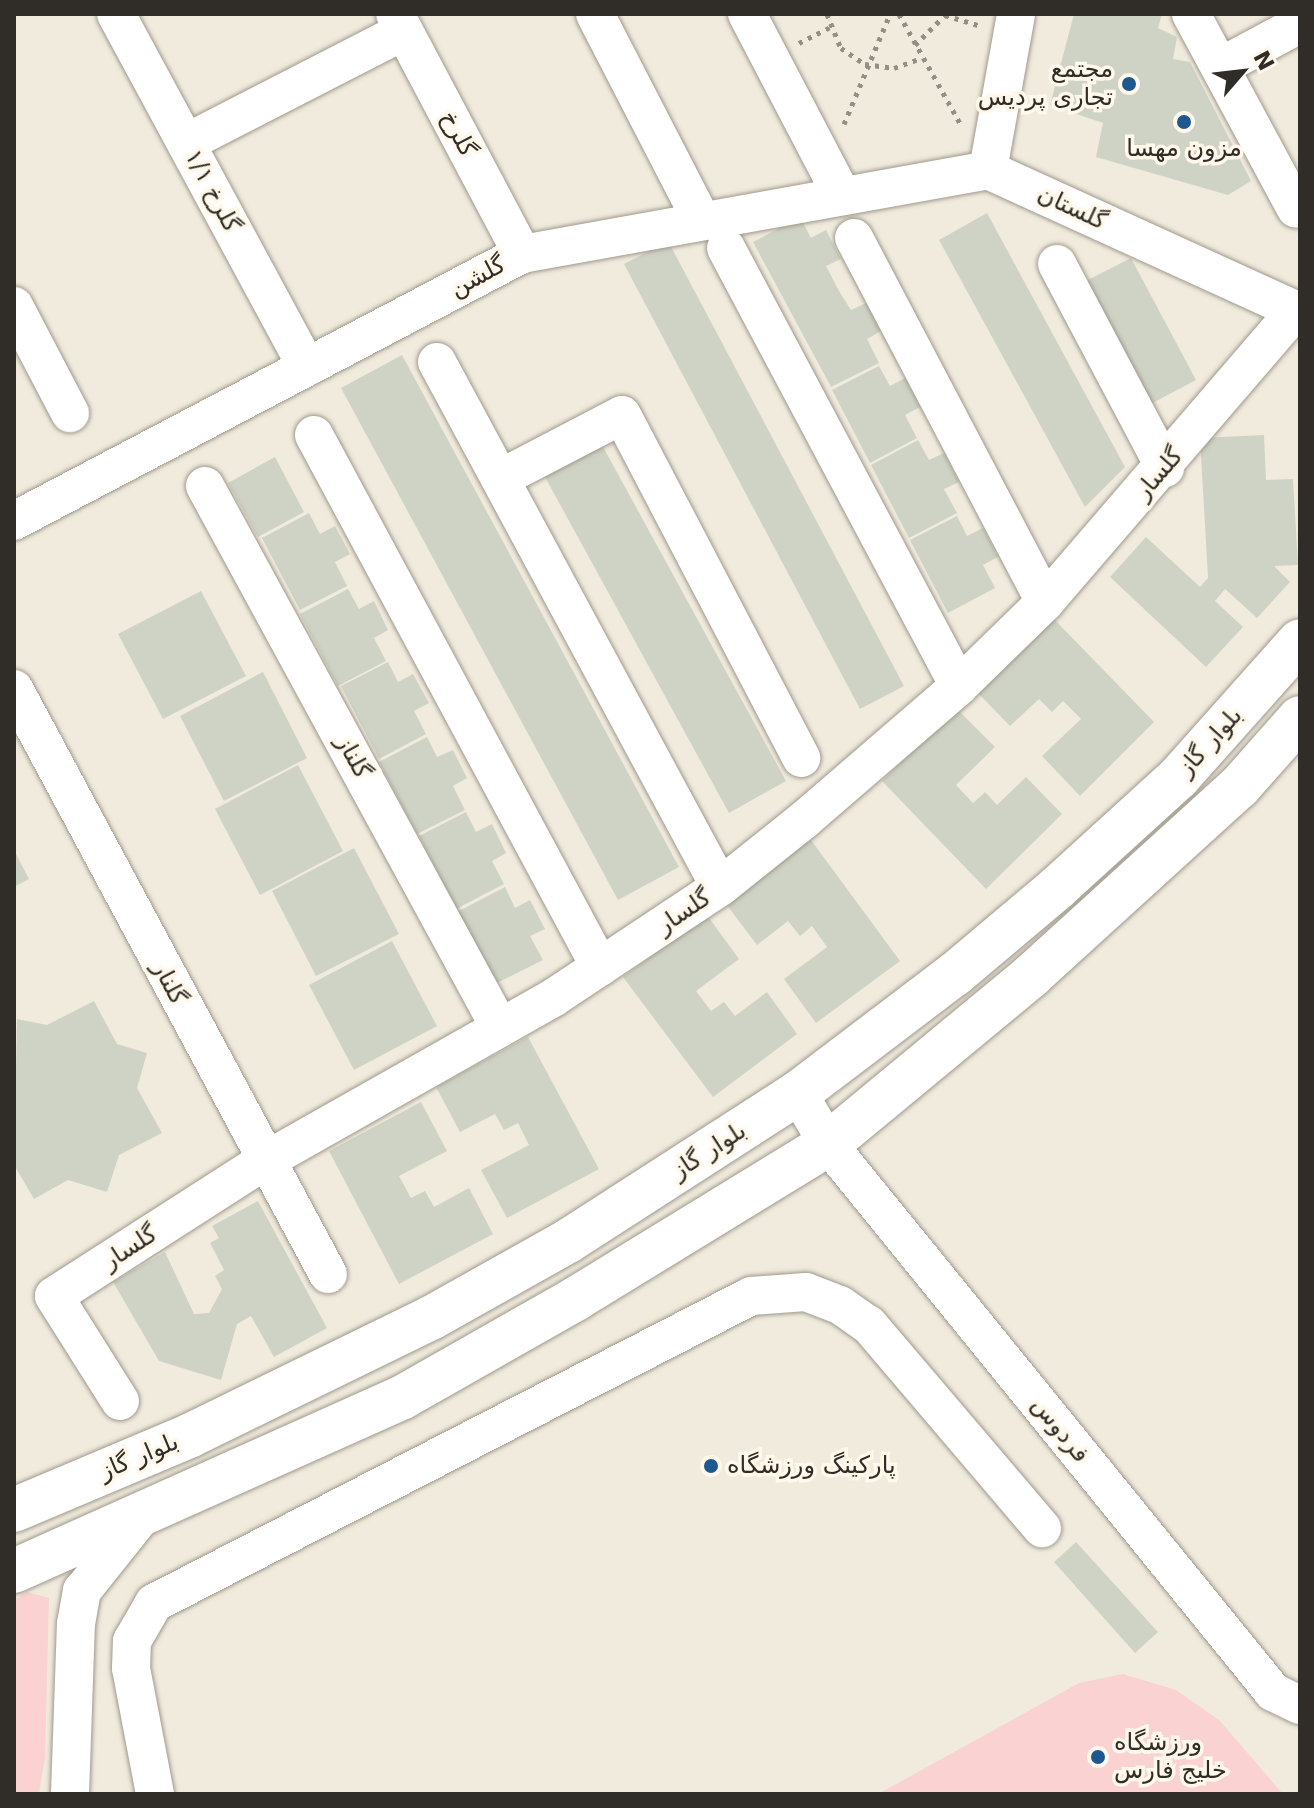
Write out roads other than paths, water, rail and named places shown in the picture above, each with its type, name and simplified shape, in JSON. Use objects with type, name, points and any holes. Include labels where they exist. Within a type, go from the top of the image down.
[{"type":"main road","name":"بلوار گاز","points":[[14,1510],[189,1436],[431,1318],[568,1241],[798,1093],[955,974],[1057,888],[1178,778],[1300,641]]},
{"type":"main road","name":"بلوار گاز","points":[[14,1571],[141,1517],[443,1375],[828,1144],[1042,966],[1239,787],[1300,718]]},
{"type":"street","name":"گلرخ ۱/۱","points":[[116,14],[307,367]]},
{"type":"street","points":[[595,14],[959,686]]},
{"type":"street","points":[[747,14],[834,182]]},
{"type":"street","points":[[988,170],[1016,14]]},
{"type":"street","points":[[1191,14],[1296,209]]},
{"type":"street","points":[[186,143],[399,22]]},
{"type":"street","name":"گلرخ","points":[[399,22],[522,254]]},
{"type":"street","points":[[1220,67],[1300,24]]},
{"type":"street","name":"گلشن","points":[[14,521],[522,254],[714,234],[834,182],[988,170]]},
{"type":"street","name":"گلستان","points":[[988,170],[1298,311]]},
{"type":"street","points":[[854,238],[1045,602]]},
{"type":"street","points":[[1057,264],[1165,468]]},
{"type":"street","points":[[14,306],[70,413]]},
{"type":"street","name":"گلسار","points":[[120,1401],[54,1296],[263,1162],[500,1028],[600,967],[720,887],[959,686],[1045,602],[1165,468],[1298,311]]},
{"type":"street","points":[[437,362],[720,887]]},
{"type":"street","points":[[501,478],[622,415],[801,758]]},
{"type":"street","points":[[314,435],[600,967]]},
{"type":"street","name":"گلناز","points":[[205,486],[500,1028]]},
{"type":"street","name":"گلنار","points":[[14,689],[263,1162],[328,1274]]},
{"type":"street","name":"فردوس","points":[[798,1093],[828,1144],[1273,1692],[1300,1705]]},
{"type":"street","points":[[155,1794],[131,1668],[132,1641],[154,1603],[751,1296],[806,1292],[840,1305],[869,1325],[1042,1528]]},
{"type":"street","points":[[70,1794],[76,1624],[82,1591],[141,1517]]},
{"type":"place","name":"مجتمع تجاری پردیس","points":[[1129,84]]},
{"type":"place","name":"مزون مهسا","points":[[1184,122]]},
{"type":"place","name":"پارکینگ ورزشگاه","points":[[711,1466]]},
{"type":"place","name":"ورزشگاه خلیج فارس","points":[[1098,1757]]}]
